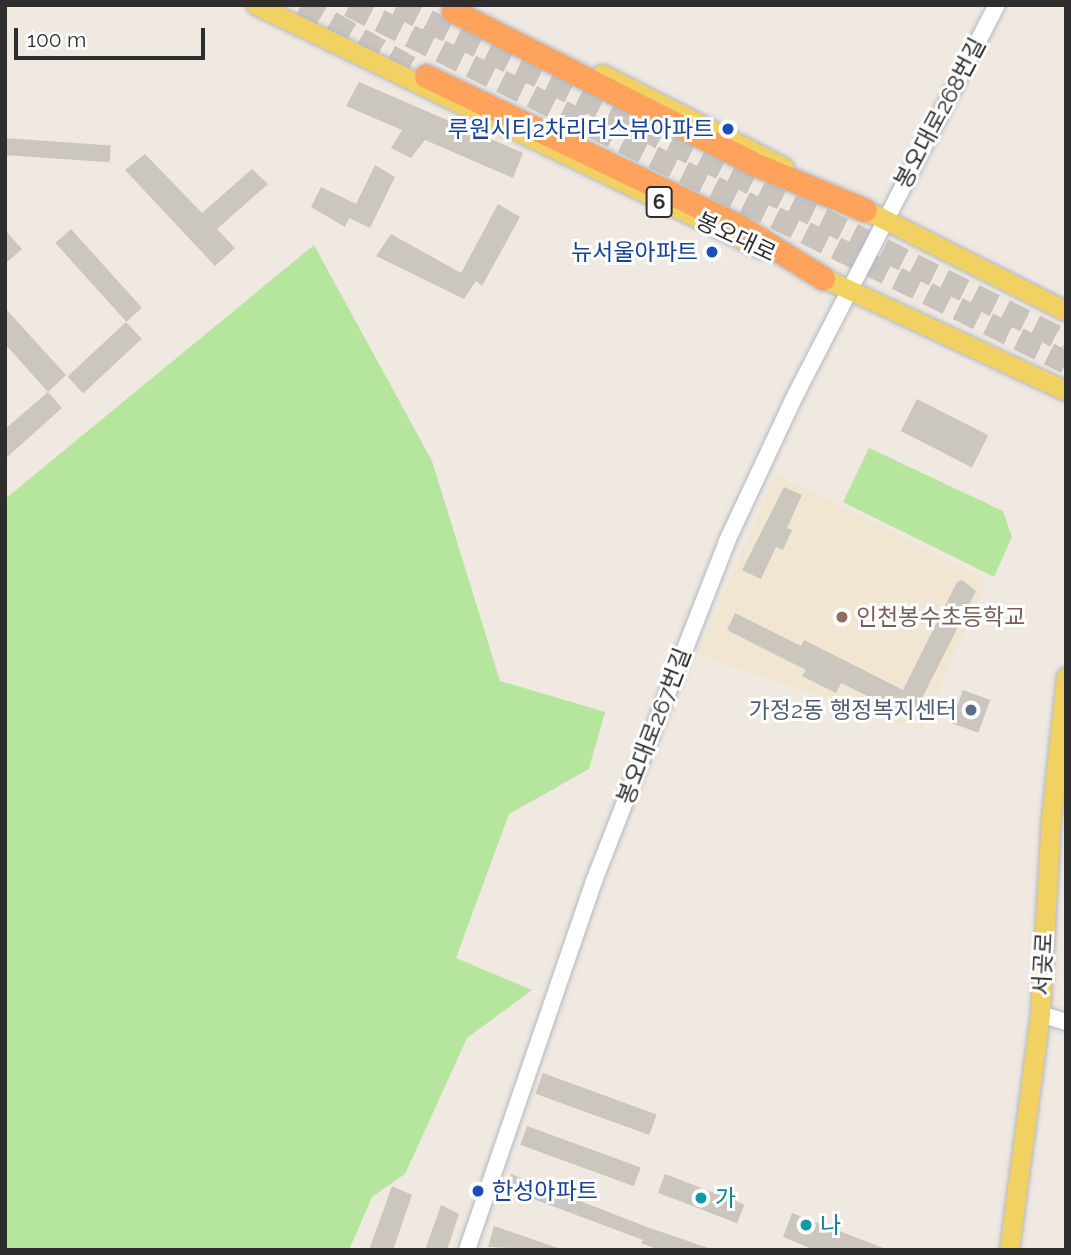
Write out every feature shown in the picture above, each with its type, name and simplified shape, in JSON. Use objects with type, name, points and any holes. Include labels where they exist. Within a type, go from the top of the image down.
[{"type":"highway","points":[[458,8],[752,163],[875,215]]},
{"type":"highway","points":[[426,76],[738,226],[823,278]]},
{"type":"main road","name":"봉오대로","points":[[256,5],[562,157],[1039,376],[1066,391]]},
{"type":"main road","points":[[875,215],[1063,310]]},
{"type":"main road","points":[[1039,376],[1066,381]]},
{"type":"main road","name":"서곶로","points":[[1009,1250],[1040,1014],[1051,818],[1066,677]]},
{"type":"street","name":"봉오대로268번길","points":[[875,215],[997,5]]},
{"type":"street","name":"봉오대로267번길","points":[[467,1250],[594,881],[727,541],[796,394],[851,291],[875,215]]},
{"type":"street","points":[[1040,1014],[1066,1022]]},
{"type":"shaded area","name":"인천봉수초등학교","points":[[776,474],[987,580],[921,731],[697,654]]},
{"type":"green space","points":[[314,245],[432,461],[500,681],[605,712],[589,769],[509,814],[456,958],[532,990],[467,1038],[405,1174],[372,1197],[349,1250],[5,1250],[5,499]]},
{"type":"green space","points":[[869,448],[1003,511],[1012,537],[994,577],[843,502]]},
{"type":"building","points":[[359,82],[523,153],[513,178],[425,140],[411,158],[391,148],[402,130],[346,106]]},
{"type":"building","points":[[5,138],[111,145],[110,162],[5,155]]},
{"type":"building","points":[[145,154],[202,213],[252,169],[268,184],[217,229],[235,248],[215,266],[125,170]]},
{"type":"building","points":[[375,165],[395,177],[370,228],[349,218],[345,227],[311,207],[321,187],[356,204]]},
{"type":"building","points":[[498,204],[520,217],[482,286],[476,281],[464,299],[376,256],[391,234],[461,273]]},
{"type":"building","points":[[71,229],[142,308],[126,322],[55,243]]},
{"type":"building","points":[[5,230],[22,249],[5,264]]},
{"type":"building","points":[[5,308],[66,375],[48,392],[5,344]]},
{"type":"building","points":[[126,322],[142,339],[83,393],[67,377]]},
{"type":"building","points":[[48,392],[62,408],[5,459],[5,429]]},
{"type":"building","points":[[917,399],[988,435],[972,467],[901,431]]},
{"type":"building","points":[[784,487],[802,495],[787,528],[792,530],[783,550],[776,547],[761,579],[742,570]]},
{"type":"building","points":[[962,580],[976,591],[912,718],[841,683],[836,693],[802,676],[806,670],[727,630],[735,613],[801,646],[804,640],[903,690],[957,582]]},
{"type":"building","name":"가정2동 행정복지센터","points":[[963,690],[990,700],[978,733],[951,723]]},
{"type":"building","points":[[543,1073],[657,1114],[649,1135],[535,1094]]},
{"type":"building","points":[[527,1126],[641,1167],[634,1186],[520,1145]]},
{"type":"building","points":[[511,1174],[714,1250],[659,1250],[641,1243],[643,1240],[507,1189]]},
{"type":"building","name":"가","points":[[665,1174],[744,1204],[737,1223],[658,1193]]},
{"type":"building","points":[[392,1186],[412,1195],[393,1250],[369,1250]]},
{"type":"building","points":[[441,1205],[459,1214],[447,1250],[425,1250]]},
{"type":"building","name":"나","points":[[792,1213],[886,1250],[815,1250],[783,1237]]},
{"type":"building","points":[[494,1226],[558,1248],[558,1250],[488,1247]]},
{"type":"tunnel","points":[[301,5],[426,76]]},
{"type":"tunnel","points":[[349,5],[1066,362]]},
{"type":"tunnel","points":[[397,5],[1066,341]]},
{"type":"place","name":"루원시티2차리더스뷰아파트","points":[[728,129]]},
{"type":"place","name":"뉴서울아파트","points":[[712,252]]},
{"type":"place","name":"인천봉수초등학교","points":[[842,617]]},
{"type":"place","name":"가정2동 행정복지센터","points":[[971,710]]},
{"type":"place","name":"한성아파트","points":[[478,1191]]},
{"type":"place","name":"가","points":[[701,1198]]},
{"type":"place","name":"나","points":[[806,1225]]}]
